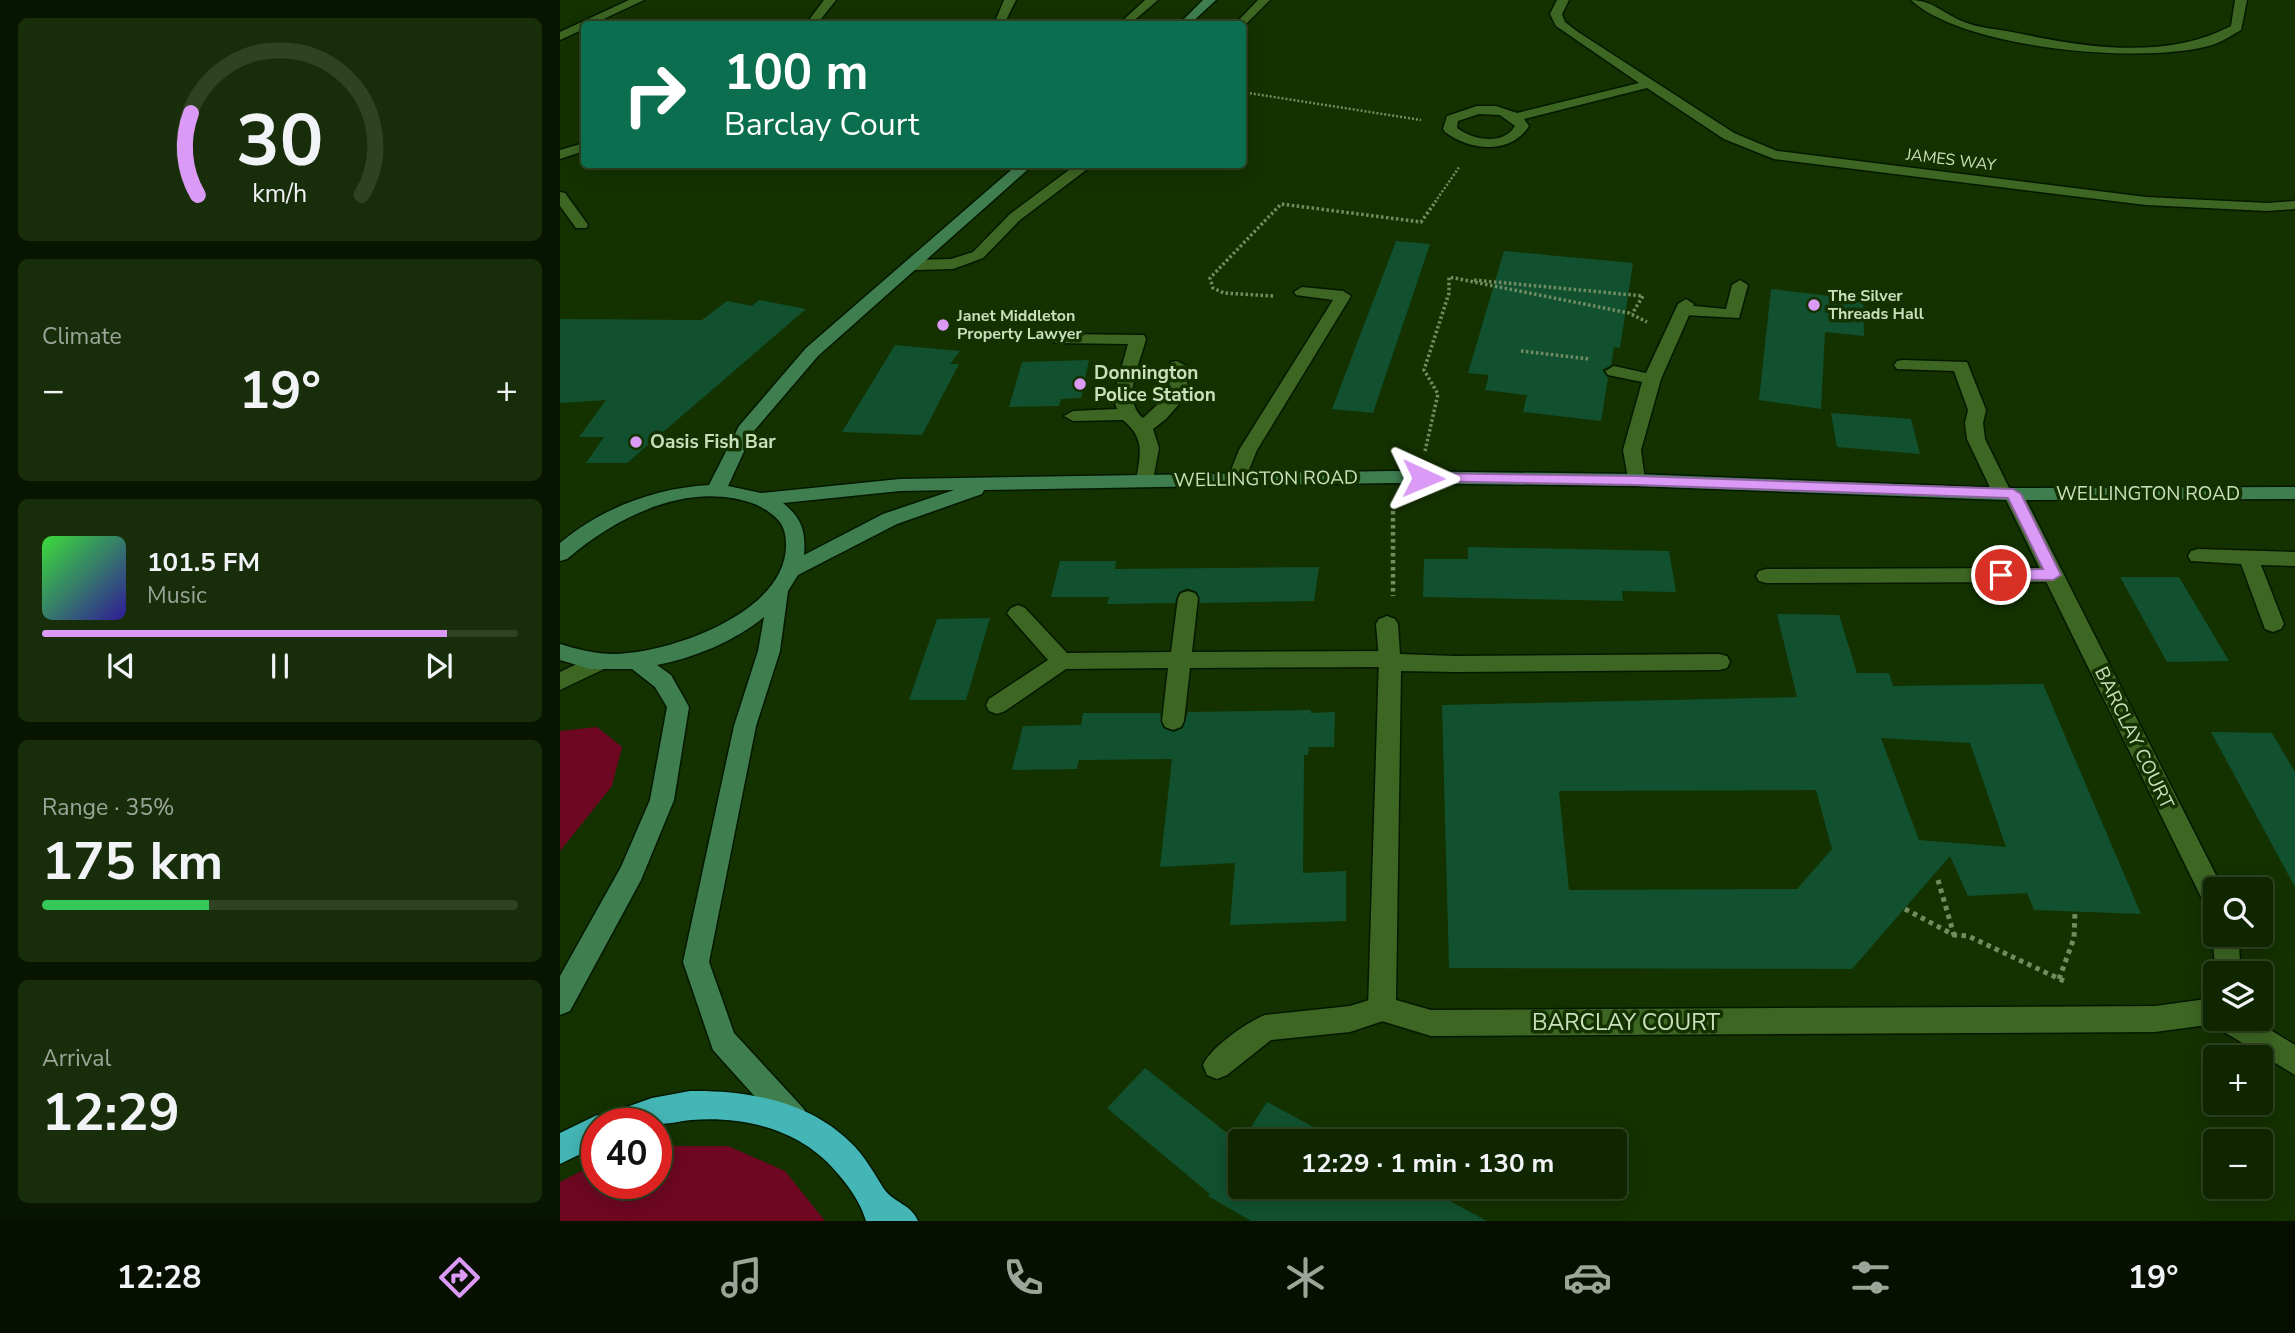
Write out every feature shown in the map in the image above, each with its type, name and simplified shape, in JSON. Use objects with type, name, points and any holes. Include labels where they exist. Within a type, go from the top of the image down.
[{"type":"highway","points":[[672,1109],[733,1105],[794,1119],[843,1153],[879,1212],[903,1221]]},
{"type":"highway","points":[[560,1149],[581,1138]]},
{"type":"street","points":[[593,21],[638,0]]},
{"type":"street","points":[[813,21],[830,0]]},
{"type":"street","points":[[1000,21],[1010,0]]},
{"type":"street","points":[[1128,21],[1152,0]]},
{"type":"street","points":[[1187,21],[1210,0]]},
{"type":"street","points":[[1243,21],[1264,0]]},
{"type":"street","name":"JAMES WAY","points":[[1563,0],[1556,14],[1560,24],[1729,136],[1774,155],[2146,201],[2267,207],[2295,205]]},
{"type":"street","points":[[1917,0],[1961,26],[2069,48],[2153,51],[2210,42],[2236,28],[2241,0]]},
{"type":"street","points":[[560,36],[581,27]]},
{"type":"street","points":[[1516,117],[1522,126],[1517,136],[1499,142],[1476,142],[1455,135],[1449,124],[1458,115],[1476,110],[1498,111],[1516,117],[1649,84]]},
{"type":"street","points":[[560,155],[581,148]]},
{"type":"street","points":[[716,491],[745,430],[812,352],[867,302],[915,265],[1023,168]]},
{"type":"street","points":[[915,265],[953,264],[978,255],[1016,218],[1082,168]]},
{"type":"street","points":[[560,196],[581,225]]},
{"type":"street","name":"JAMES WAY","points":[[2267,207],[2295,216]]},
{"type":"street","points":[[1636,480],[1632,450],[1652,379],[1685,307],[1733,316],[1740,285]]},
{"type":"street","points":[[1237,478],[1248,450],[1343,296],[1302,292]]},
{"type":"street","points":[[1061,339],[1138,339],[1122,398],[1127,414],[1143,427],[1150,448],[1145,481]]},
{"type":"street","name":"BARCLAY COURT","points":[[1903,365],[1961,366],[1977,410],[1974,423],[1976,439],[2053,575],[2204,877]]},
{"type":"street","points":[[1143,427],[1160,415],[1179,394],[1177,366]]},
{"type":"street","points":[[1614,371],[1652,379]]},
{"type":"street","points":[[1073,416],[1127,414]]},
{"type":"street","name":"WELLINGTON ROAD","points":[[762,499],[900,485],[1392,477],[1636,480],[2008,494],[2295,494]]},
{"type":"street","name":"WELLINGTON ROAD","points":[[560,652],[596,663],[638,662],[703,644],[733,629],[758,610],[784,581],[890,519],[993,484]]},
{"type":"street","points":[[560,554],[592,528],[622,512],[685,494],[716,491],[741,493],[762,499],[791,520],[797,552],[784,581],[769,650],[745,726],[696,962],[723,1041],[794,1119]]},
{"type":"street","points":[[560,532],[592,528]]},
{"type":"street","points":[[2198,556],[2295,559]]},
{"type":"street","points":[[2249,559],[2273,625]]},
{"type":"street","points":[[1766,576],[2053,575]]},
{"type":"street","points":[[1173,721],[1188,598]]},
{"type":"street","points":[[1018,613],[1062,661]]},
{"type":"street","points":[[1217,1065],[1265,1028],[1350,1019],[1382,1009],[1389,660],[1387,624]]},
{"type":"street","points":[[997,705],[1062,661],[1389,660],[1455,664],[1720,662]]},
{"type":"street","points":[[560,1002],[632,872],[662,800],[678,707],[663,681],[638,662]]},
{"type":"street","points":[[560,682],[596,663]]},
{"type":"street","name":"BARCLAY COURT","points":[[1382,1009],[1431,1023],[2155,1019],[2203,1014]]},
{"type":"street","points":[[2248,1031],[2295,1061]]},
{"type":"path","points":[[1246,93],[1449,124]]},
{"type":"path","points":[[1302,292],[1275,296],[1224,293],[1213,288],[1210,278],[1281,205],[1421,222],[1476,142]]},
{"type":"path","points":[[1449,277],[1643,296],[1632,314]]},
{"type":"path","points":[[1449,277],[1632,314],[1674,334]]},
{"type":"path","points":[[1423,478],[1425,445],[1438,394],[1424,370],[1449,293],[1449,277]]},
{"type":"path","points":[[1387,624],[1393,605],[1392,477]]},
{"type":"path","points":[[1938,880],[1954,935]]},
{"type":"path","points":[[1905,909],[1954,935],[1968,936],[2104,998],[2110,1019]]},
{"type":"path","points":[[2059,979],[2076,941],[2078,927],[2075,911]]},
{"type":"shaded area","points":[[597,727],[622,747],[612,786],[560,851],[560,731]]},
{"type":"shaded area","points":[[672,1146],[728,1146],[785,1171],[825,1221],[560,1221],[560,1182],[581,1171],[581,1199],[672,1199]]},
{"type":"building","points":[[1396,241],[1430,244],[1373,413],[1332,409]]},
{"type":"building","points":[[1504,251],[1633,263],[1620,348],[1614,347],[1611,365],[1602,370],[1608,378],[1601,421],[1523,412],[1527,395],[1485,390],[1489,375],[1468,373]]},
{"type":"building","points":[[1771,289],[1863,300],[1864,336],[1825,332],[1821,409],[1759,400]]},
{"type":"building","points":[[759,300],[806,309],[627,463],[586,463],[604,437],[579,437],[606,400],[560,403],[560,319],[702,320],[727,301],[752,306]]},
{"type":"building","points":[[895,345],[960,351],[950,364],[959,364],[922,435],[842,432]]},
{"type":"building","points":[[1089,360],[1081,398],[1061,399],[1059,406],[1009,407],[1022,362]]},
{"type":"building","points":[[1831,413],[1911,419],[1920,454],[1837,447]]},
{"type":"building","points":[[1468,547],[1669,551],[1676,592],[1622,591],[1623,601],[1423,597],[1424,559],[1468,559]]},
{"type":"building","points":[[1060,561],[1116,561],[1114,576],[1115,569],[1319,567],[1314,601],[1200,603],[1197,592],[1187,588],[1179,592],[1175,603],[1107,604],[1109,597],[1051,597]]},
{"type":"building","points":[[2120,577],[2179,577],[2229,661],[2167,662]]},
{"type":"building","points":[[1777,614],[1839,615],[1857,673],[1889,673],[1893,686],[2043,684],[2141,914],[2034,910],[2027,893],[1968,896],[1950,856],[1852,969],[1449,968],[1442,705],[1797,697]],"holes":[[[1881,738],[1970,743],[2006,847],[1919,840]],[[1816,790],[1832,849],[1797,889],[1569,890],[1559,791]]]},
{"type":"building","points":[[990,618],[966,700],[909,700],[937,619]]},
{"type":"building","points":[[1311,710],[1311,713],[1335,712],[1334,747],[1309,747],[1308,755],[1304,755],[1303,873],[1346,871],[1346,921],[1230,925],[1235,863],[1160,867],[1172,759],[1079,760],[1077,769],[1012,770],[1023,726],[1081,725],[1083,713],[1160,713],[1163,728],[1174,732],[1183,728],[1188,712]]},
{"type":"building","points":[[2211,732],[2272,733],[2295,772],[2295,887]]},
{"type":"building","points":[[1145,1068],[1228,1134],[1228,1199],[1446,1199],[1487,1221],[1251,1221],[1208,1196],[1210,1194],[1107,1108]]},
{"type":"building","points":[[1267,1102],[1317,1129],[1250,1129]]},
{"type":"place","name":"The Silver Threads Hall","points":[[1814,305]]},
{"type":"place","name":"Janet Middleton Property Lawyer","points":[[943,325]]},
{"type":"place","name":"Donnington Police Station","points":[[1080,384]]},
{"type":"place","name":"Oasis Fish Bar","points":[[636,442]]},
{"type":"route","points":[[1423,478],[1636,480],[2013,494],[2053,575],[2001,575]]}]
